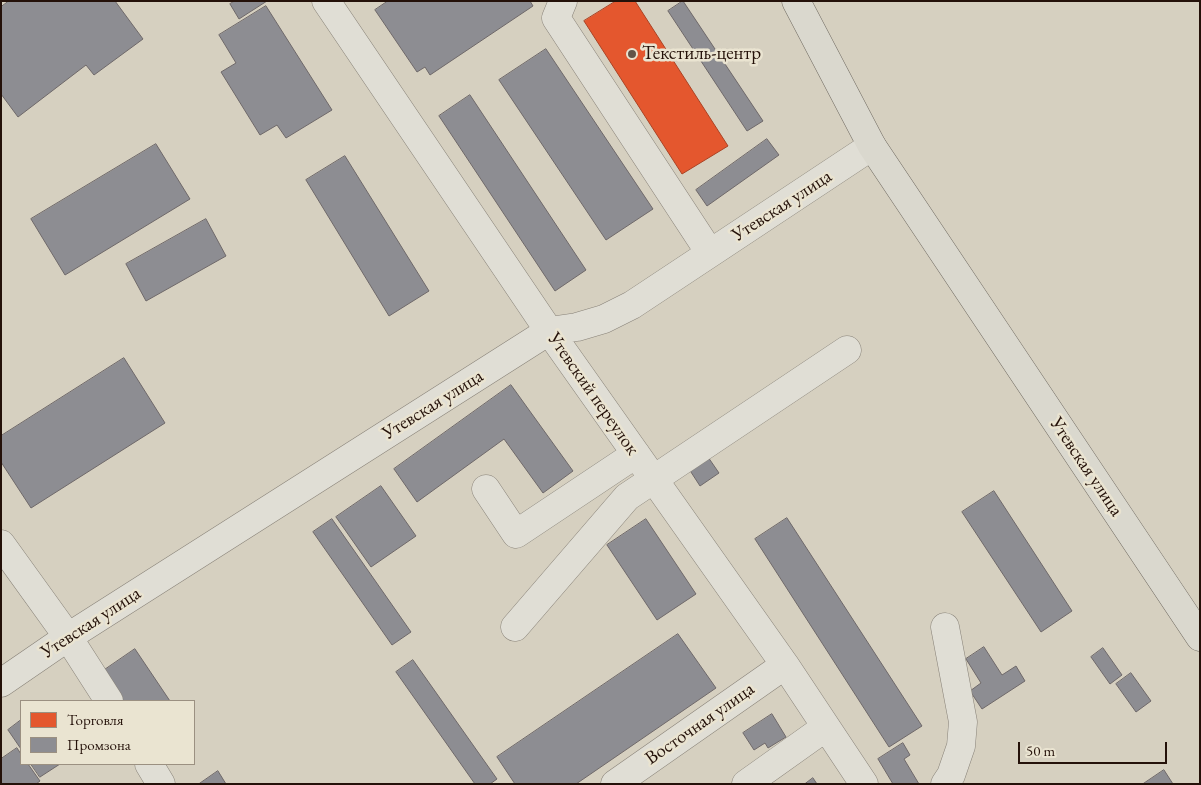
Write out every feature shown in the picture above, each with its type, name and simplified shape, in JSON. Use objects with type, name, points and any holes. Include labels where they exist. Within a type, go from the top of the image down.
[{"type":"main road","name":"Утевская улица","points":[[796,1],[872,146],[1200,638]]},
{"type":"street","name":"Утевский переулок","points":[[326,1],[549,331],[784,665],[864,784]]},
{"type":"street","points":[[563,1],[556,18],[710,253]]},
{"type":"street","name":"Утевская улица","points":[[1,683],[68,637],[549,331],[577,327],[604,320],[632,305],[872,146]]},
{"type":"street","points":[[515,627],[627,497],[847,350]]},
{"type":"street","points":[[486,489],[516,534],[636,454]]},
{"type":"street","points":[[1,544],[68,637],[108,700]]},
{"type":"street","points":[[945,627],[962,722],[958,755],[951,775],[945,784]]},
{"type":"street","name":"Восточная улица","points":[[615,784],[784,665]]},
{"type":"street","points":[[746,784],[826,727]]},
{"type":"street","points":[[150,765],[161,784]]},
{"type":"building: Торговля","points":[[616,1],[635,1],[728,146],[682,174],[584,21]]},
{"type":"building: Промзона","points":[[9,1],[115,1],[143,39],[94,75],[86,65],[18,117],[1,94],[1,7]]},
{"type":"building: Промзона","points":[[235,1],[267,1],[239,19],[230,4]]},
{"type":"building: Промзона","points":[[388,1],[530,1],[533,6],[430,75],[425,67],[417,72],[375,10]]},
{"type":"building: Промзона","points":[[683,1],[763,121],[747,131],[668,11]]},
{"type":"building: Промзона","points":[[266,6],[332,110],[286,138],[277,125],[260,135],[221,72],[236,63],[219,35]]},
{"type":"building: Промзона","points":[[546,49],[653,209],[606,240],[499,80]]},
{"type":"building: Промзона","points":[[470,95],[586,270],[555,291],[439,116]]},
{"type":"building: Промзона","points":[[767,139],[779,155],[707,206],[696,190]]},
{"type":"building: Промзона","points":[[156,144],[190,199],[65,275],[31,219]]},
{"type":"building: Промзона","points":[[345,156],[429,291],[389,316],[306,180]]},
{"type":"building: Промзона","points":[[206,219],[226,256],[146,301],[126,264]]},
{"type":"building: Промзона","points":[[124,358],[165,423],[31,508],[1,462],[1,436]]},
{"type":"building: Промзона","points":[[511,385],[573,471],[543,493],[504,439],[417,502],[394,469]]},
{"type":"building: Промзона","points":[[708,457],[719,473],[700,486],[689,469]]},
{"type":"building: Промзона","points":[[381,486],[416,536],[371,567],[336,517]]},
{"type":"building: Промзона","points":[[994,491],[1072,611],[1041,632],[962,512]]},
{"type":"building: Промзона","points":[[787,518],[922,726],[889,747],[755,539]]},
{"type":"building: Промзона","points":[[332,519],[411,632],[392,645],[313,532]]},
{"type":"building: Промзона","points":[[646,519],[696,594],[657,620],[607,545]]},
{"type":"building: Промзона","points":[[678,634],[716,688],[576,784],[515,784],[497,757]]},
{"type":"building: Промзона","points":[[984,647],[1002,675],[1016,666],[1025,681],[982,709],[970,691],[981,683],[966,659]]},
{"type":"building: Промзона","points":[[1103,648],[1122,675],[1110,684],[1091,657]]},
{"type":"building: Промзона","points":[[135,649],[169,700],[122,700],[103,671]]},
{"type":"building: Промзона","points":[[413,660],[497,779],[490,784],[475,784],[396,672]]},
{"type":"building: Промзона","points":[[1131,673],[1151,701],[1136,712],[1116,684]]},
{"type":"building: Промзона","points":[[772,714],[786,737],[768,748],[765,743],[754,750],[743,733]]},
{"type":"building: Промзона","points":[[20,721],[20,748],[8,730]]},
{"type":"building: Промзона","points":[[903,743],[910,755],[904,759],[919,784],[893,784],[878,759]]},
{"type":"building: Промзона","points":[[17,748],[20,752],[20,765],[29,765],[40,781],[36,784],[1,784],[1,759]]},
{"type":"building: Промзона","points":[[32,765],[58,765],[40,777]]},
{"type":"building: Промзона","points":[[1164,770],[1173,784],[1143,784]]},
{"type":"building: Промзона","points":[[218,771],[226,784],[199,784]]},
{"type":"building: Промзона","points":[[813,778],[817,784],[805,784]]},
{"type":"place","name":"Текстиль-центр","points":[[632,54]]}]
